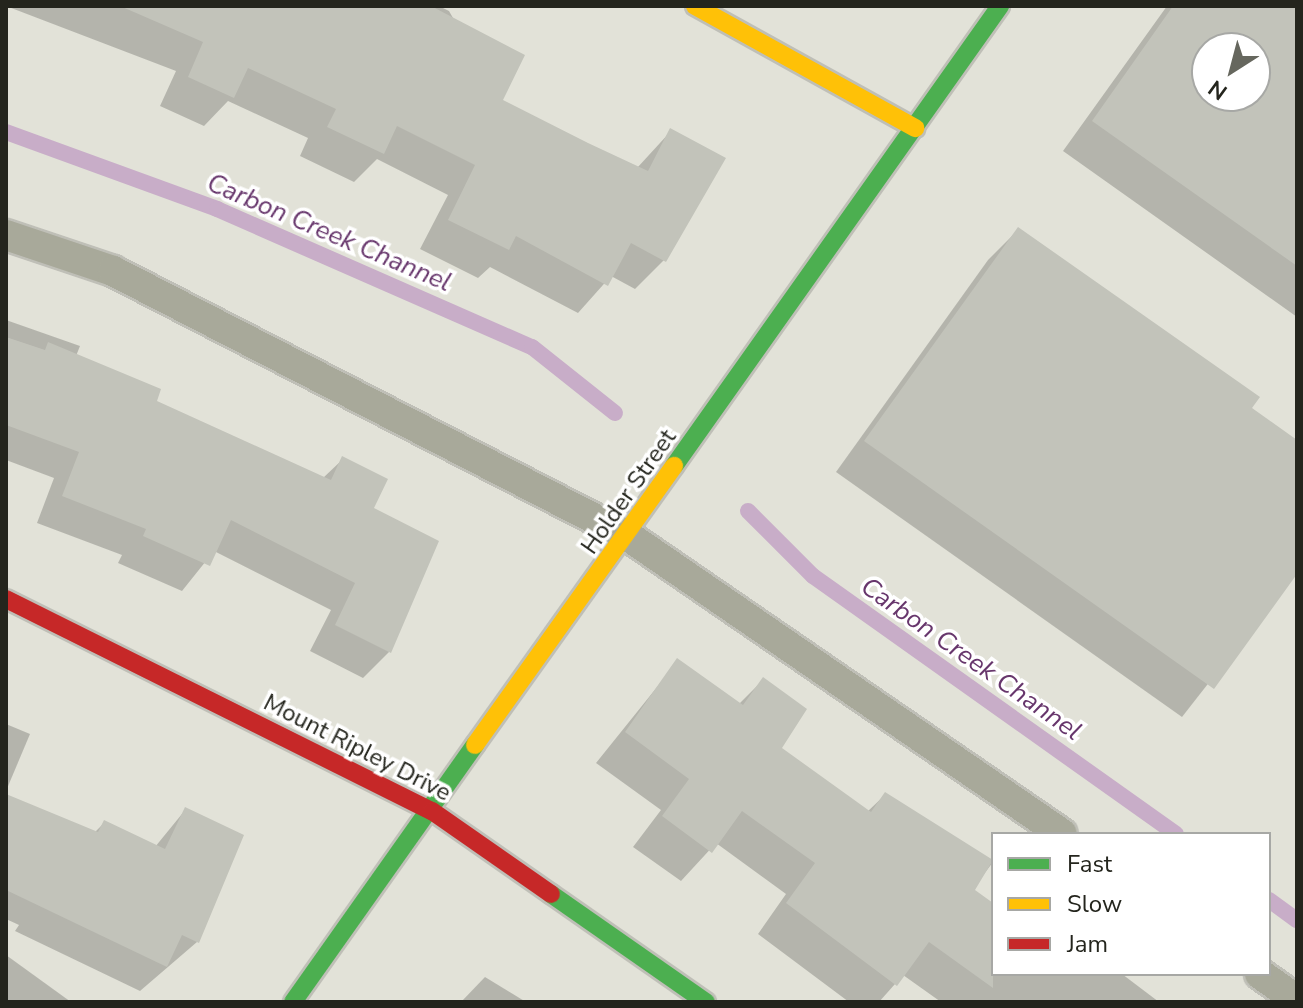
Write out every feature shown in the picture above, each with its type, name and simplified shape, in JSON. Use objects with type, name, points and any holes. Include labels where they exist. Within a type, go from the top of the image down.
[{"type":"street","points":[[695,6],[915,128]]},
{"type":"street","name":"Holder Street","points":[[293,1002],[628,536],[1000,6]]},
{"type":"street","name":"Mount Ripley Drive","points":[[6,599],[432,811],[706,1002]]},
{"type":"lane","points":[[6,235],[113,271],[628,536],[1059,832]]},
{"type":"lane","points":[[1263,976],[1297,1000]]},
{"type":"building","points":[[120,6],[431,6],[525,55],[503,100],[648,171],[670,128],[726,158],[666,262],[631,243],[608,286],[516,236],[509,250],[448,220],[475,165],[397,126],[384,154],[327,127],[336,109],[248,68],[234,98],[188,77],[203,42]]},
{"type":"building","points":[[1173,6],[1297,6],[1297,266],[1092,121]]},
{"type":"building","points":[[1018,227],[1260,397],[1252,408],[1297,440],[1297,574],[1214,689],[864,441]]},
{"type":"building","points":[[6,337],[45,350],[48,342],[161,389],[157,401],[331,480],[342,456],[388,479],[374,508],[439,541],[391,653],[335,625],[355,583],[231,520],[210,566],[143,536],[146,529],[62,496],[79,452],[6,425]]},
{"type":"building","points":[[677,658],[743,705],[763,677],[807,709],[782,748],[871,812],[885,792],[991,859],[975,890],[991,902],[993,988],[929,942],[897,986],[786,903],[815,863],[742,811],[712,853],[662,816],[689,779],[625,732]]},
{"type":"building","points":[[6,794],[98,832],[104,820],[165,849],[185,807],[244,835],[199,943],[182,935],[167,967],[6,890]]},
{"type":"waterway","name":"Carbon Creek Channel","points":[[6,132],[217,209],[532,347],[615,413]]},
{"type":"waterway","name":"Carbon Creek Channel","points":[[748,511],[813,576],[1173,832]]},
{"type":"waterway","name":"Carbon Creek Channel","points":[[1271,901],[1297,920]]},
{"type":"traffic: fast","points":[[674,466],[1000,6]]},
{"type":"traffic: fast","points":[[293,1002],[475,745]]},
{"type":"traffic: fast","points":[[551,894],[706,1002]]},
{"type":"traffic: slow","points":[[695,6],[915,128]]},
{"type":"traffic: slow","points":[[475,745],[674,466]]},
{"type":"traffic: jam","points":[[6,599],[432,811],[551,894]]}]
